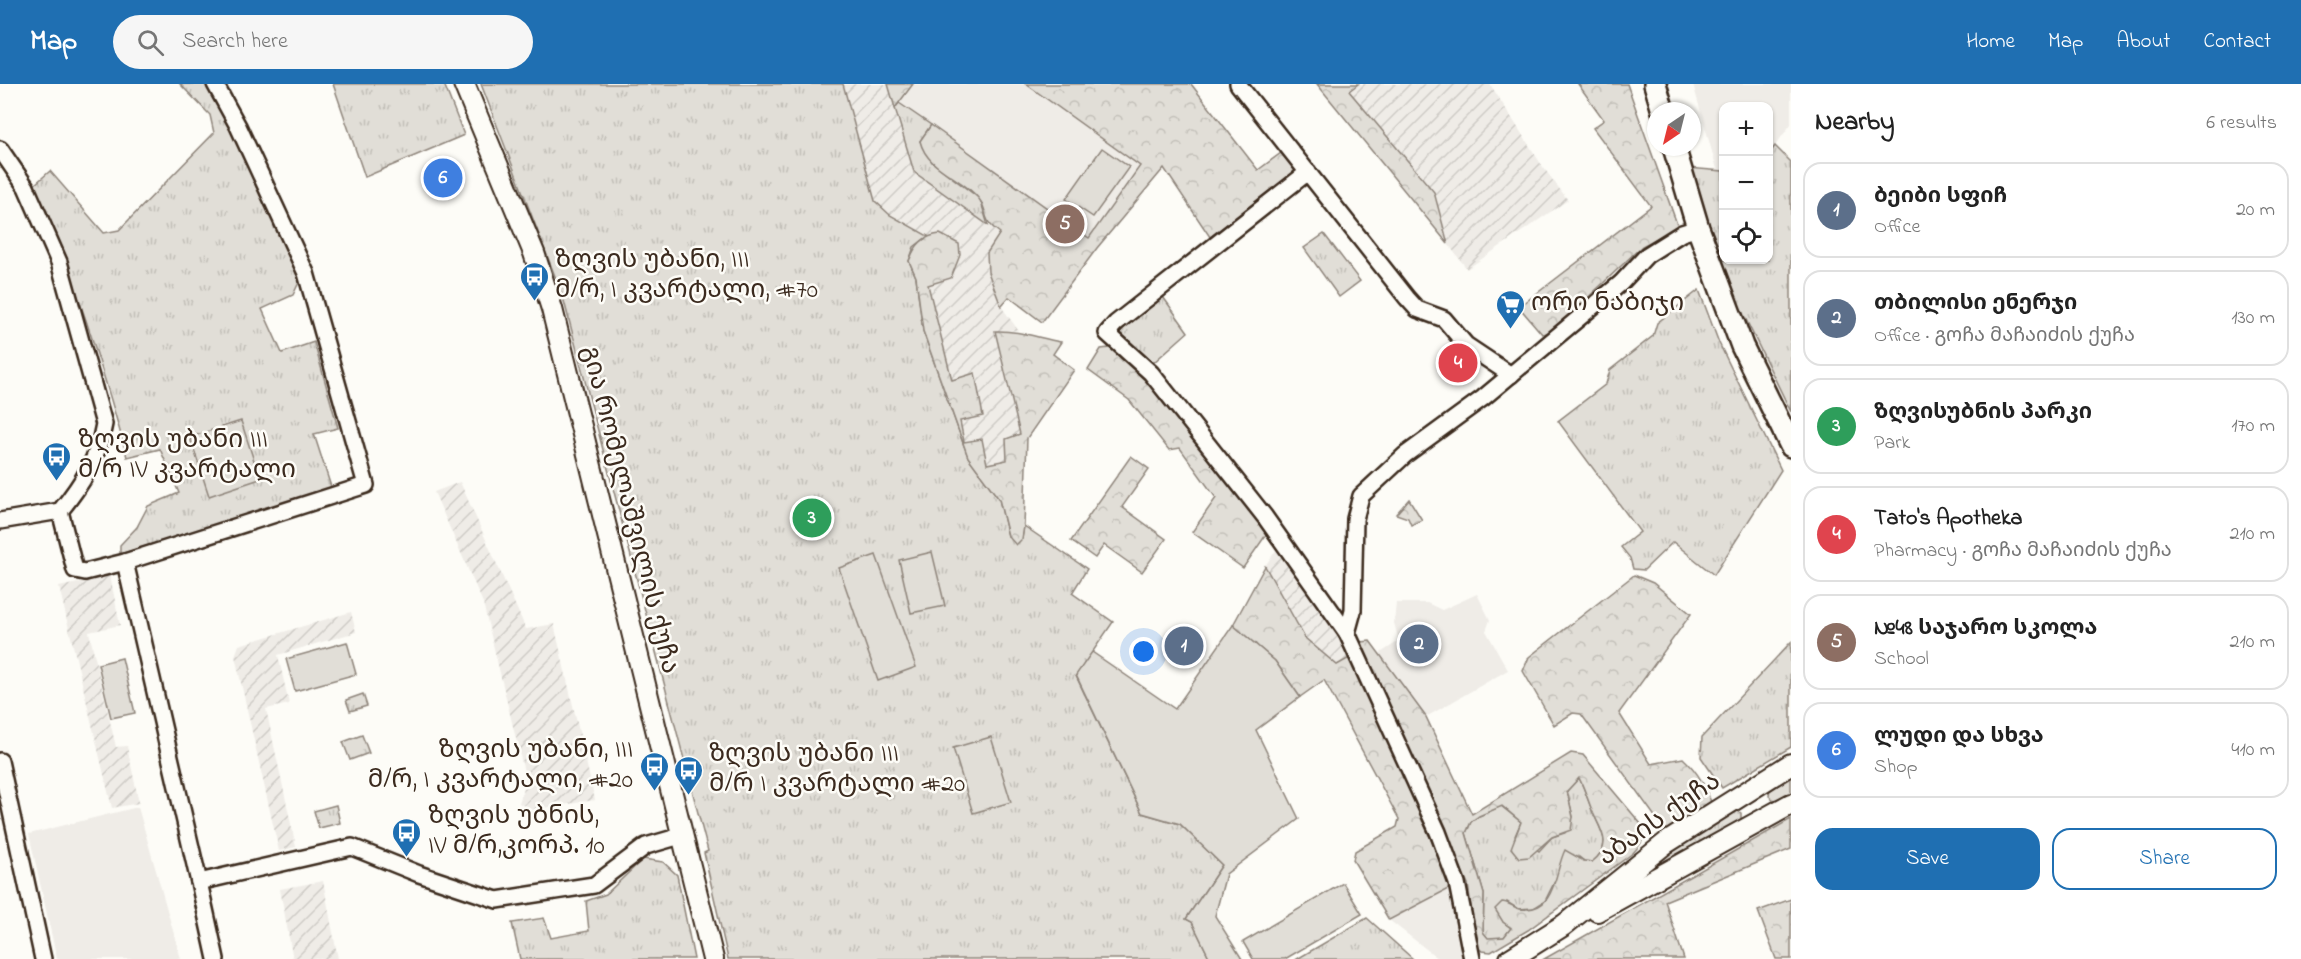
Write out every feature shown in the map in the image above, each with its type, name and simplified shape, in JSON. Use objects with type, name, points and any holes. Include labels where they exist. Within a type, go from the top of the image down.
[{"type":"main road","points":[[1655,84],[1660,102]]},
{"type":"main road","points":[[1677,156],[1698,228],[1742,346],[1791,446]]},
{"type":"street","points":[[60,511],[75,570],[85,572],[125,562],[366,485],[306,273],[238,126],[215,84]]},
{"type":"street","name":"გია რომელაშვილის ქუჩა","points":[[464,84],[534,253],[552,309],[684,835],[712,959]]},
{"type":"street","points":[[1238,84],[1417,309],[1444,319],[1466,345],[1511,375]]},
{"type":"street","points":[[0,148],[26,187],[59,262],[104,424],[99,449],[80,488],[60,511],[0,521]]},
{"type":"street","points":[[1308,172],[1125,316],[1107,333],[1151,373],[1202,436],[1265,517],[1347,633],[1438,832],[1458,883],[1472,959]]},
{"type":"street","points":[[1347,633],[1353,611],[1355,519],[1361,496],[1405,455],[1511,375],[1621,283],[1647,255],[1682,233],[1698,228]]},
{"type":"street","points":[[125,562],[216,959]]},
{"type":"street","points":[[0,761],[44,959]]},
{"type":"street","name":"აბაის ქუჩა","points":[[1510,959],[1564,925],[1666,843],[1791,764]]},
{"type":"street","points":[[1768,779],[1764,788],[1769,802],[1779,807],[1789,805]]},
{"type":"street","points":[[1726,805],[1738,804],[1746,812],[1747,818],[1741,832]]},
{"type":"street","name":"აბაის ქუჩა","points":[[1564,925],[1595,912],[1789,805]]},
{"type":"street","points":[[199,882],[352,847],[419,874],[497,900],[594,885],[646,846],[684,835]]},
{"type":"shaded area","points":[[843,84],[888,84],[914,172],[1000,233],[987,253],[1001,306],[1018,330],[995,332],[1020,434],[1007,460],[987,464],[964,443],[960,421],[983,416],[975,374],[952,381],[928,284],[951,278],[941,234],[928,236],[890,215],[875,201]]},
{"type":"shaded area","points":[[904,84],[1046,84],[1164,168],[1097,248],[1042,322],[1015,200],[901,122],[901,88]]},
{"type":"shaded area","points":[[1358,84],[1490,84],[1543,167],[1568,200],[1467,269],[1448,244],[1434,192],[1349,91]]},
{"type":"shaded area","points":[[1693,84],[1791,84],[1791,124],[1773,149],[1773,102],[1719,102],[1718,173],[1701,112],[1701,102],[1698,102]]},
{"type":"shaded area","points":[[460,482],[526,629],[554,624],[595,800],[530,810],[519,803],[526,780],[483,603],[434,492]]},
{"type":"shaded area","points":[[1279,546],[1336,628],[1351,657],[1337,665],[1305,638],[1265,566]]},
{"type":"shaded area","points":[[110,576],[120,625],[89,632],[116,747],[127,746],[139,803],[112,808],[59,587]]},
{"type":"shaded area","points":[[1477,594],[1490,620],[1486,631],[1508,670],[1426,717],[1379,654],[1399,641],[1394,623],[1396,603],[1427,603],[1442,610]]},
{"type":"shaded area","points":[[351,612],[356,632],[278,655],[289,704],[266,709],[296,847],[279,851],[235,656],[239,645]]},
{"type":"shaded area","points":[[138,807],[181,959],[57,959],[29,834]]},
{"type":"shaded area","points":[[323,881],[338,959],[293,959],[280,889]]},
{"type":"shaded area","points":[[1450,888],[1464,959],[1439,959],[1389,920]]},
{"type":"green space","points":[[180,84],[206,84],[229,125],[301,278],[293,295],[262,309],[282,353],[314,342],[338,428],[314,434],[332,490],[120,554],[120,545],[137,527],[148,506],[179,493],[160,449],[127,457],[86,319],[34,185],[50,171],[104,233],[119,230],[214,133],[210,115]]},
{"type":"green space","points":[[333,84],[444,84],[464,135],[365,177]]},
{"type":"green space","points":[[481,84],[843,84],[875,201],[890,215],[928,236],[914,247],[909,261],[916,277],[923,331],[968,457],[999,499],[1008,536],[1022,539],[1024,526],[1087,569],[1072,593],[1113,622],[1076,676],[1142,813],[1180,824],[1222,865],[1186,919],[1192,922],[1210,959],[728,959],[704,853],[708,851],[563,297]]},
{"type":"green space","points":[[888,84],[913,84],[895,108]]},
{"type":"green space","points":[[1026,84],[1191,84],[1258,170],[1281,153],[1296,171],[1210,237],[1164,168],[1097,248],[1042,322],[1009,297],[1001,306],[988,272],[987,253],[1000,233],[989,223],[979,199],[972,191],[937,166],[924,151],[920,141],[931,125],[1089,238],[1140,166]]},
{"type":"green space","points":[[1317,84],[1358,84],[1349,91],[1434,192],[1448,244]]},
{"type":"green space","points":[[1578,84],[1627,84],[1647,140],[1647,156],[1653,156],[1678,227],[1642,246],[1552,332],[1542,334],[1519,307],[1651,206],[1593,128],[1604,120]]},
{"type":"green space","points":[[899,103],[931,125],[920,141],[932,162],[980,199],[988,225],[914,172],[895,108]]},
{"type":"green space","points":[[1775,146],[1791,162],[1791,412],[1712,250],[1688,168],[1719,171],[1719,264],[1773,264],[1773,149]]},
{"type":"green space","points":[[1102,148],[1129,167],[1093,217],[1066,199]]},
{"type":"green space","points":[[940,234],[959,244],[960,255],[951,278],[928,285],[952,380],[975,373],[983,416],[960,421],[964,442],[982,439],[987,464],[1007,460],[1006,439],[1020,434],[995,331],[1020,333],[1061,342],[1053,354],[1074,370],[1027,438],[1024,526],[1022,539],[1016,545],[1008,536],[999,499],[968,457],[923,331],[916,277],[909,261],[920,242]]},
{"type":"green space","points":[[1324,234],[1360,281],[1339,297],[1304,248]]},
{"type":"green space","points":[[1699,290],[1719,343],[1781,470],[1714,575],[1673,542],[1644,570],[1633,569],[1630,558],[1621,547],[1640,532],[1558,421],[1606,384],[1610,370],[1653,336],[1657,323]]},
{"type":"green space","points":[[1161,294],[1188,332],[1153,363],[1118,334],[1118,329]]},
{"type":"green space","points":[[1109,348],[1121,353],[1154,386],[1268,532],[1243,568],[1192,532],[1216,498],[1180,448],[1169,450],[1129,400],[1088,370],[1101,349]]},
{"type":"green space","points":[[241,421],[260,479],[209,496],[190,437]]},
{"type":"green space","points":[[1131,456],[1149,469],[1122,507],[1166,539],[1142,572],[1104,545],[1095,558],[1071,541]]},
{"type":"green space","points":[[1409,499],[1422,520],[1411,525],[1408,518],[1396,514]]},
{"type":"green space","points":[[932,552],[945,606],[911,613],[899,560]]},
{"type":"green space","points":[[876,555],[916,667],[878,681],[839,568]]},
{"type":"green space","points":[[1265,566],[1305,638],[1337,665],[1351,657],[1450,883],[1450,888],[1389,920],[1353,860],[1355,851],[1397,827],[1399,819],[1324,680],[1300,697],[1275,661],[1233,625]]},
{"type":"green space","points":[[1634,575],[1653,583],[1691,614],[1619,713],[1651,764],[1683,758],[1693,768],[1707,792],[1712,806],[1669,836],[1581,714],[1573,713],[1554,725],[1523,671],[1529,657]]},
{"type":"green space","points":[[1233,625],[1275,661],[1300,697],[1256,730],[1299,819],[1226,874],[1215,916],[1242,959],[1210,959],[1192,922],[1186,919],[1222,865],[1180,824],[1142,813],[1076,675],[1092,652],[1175,709]]},
{"type":"green space","points":[[1370,641],[1426,717],[1472,814],[1571,753],[1583,755],[1641,824],[1643,840],[1639,846],[1633,853],[1528,930],[1491,952],[1482,951],[1476,946],[1468,884],[1370,667],[1362,642]],"holes":[[[1579,778],[1603,835],[1602,851],[1592,862],[1584,861],[1565,850],[1548,898],[1541,905],[1532,909],[1520,909],[1502,902],[1495,909],[1503,922],[1511,928],[1504,937],[1488,938],[1483,932],[1484,894],[1466,833],[1471,822],[1502,806],[1521,822],[1511,848],[1519,858],[1529,857],[1552,837],[1571,830],[1573,817],[1567,791]]]},
{"type":"green space","points":[[347,642],[356,674],[295,691],[286,659]]},
{"type":"green space","points":[[1791,642],[1791,747],[1722,788],[1701,757],[1702,737]]},
{"type":"green space","points":[[122,658],[135,713],[111,718],[98,664]]},
{"type":"green space","points":[[363,694],[367,706],[350,711],[346,700]]},
{"type":"green space","points":[[362,735],[369,753],[350,760],[343,742]]},
{"type":"green space","points":[[991,737],[1011,802],[973,813],[953,748]]},
{"type":"green space","points":[[1791,773],[1791,793],[1774,800],[1769,796],[1770,786]]},
{"type":"green space","points":[[1579,778],[1603,835],[1602,851],[1592,862],[1584,861],[1579,857],[1558,875],[1545,901],[1534,908],[1518,909],[1507,902],[1503,922],[1511,928],[1504,937],[1488,939],[1483,932],[1484,894],[1466,833],[1471,822],[1501,806],[1521,822],[1515,836],[1539,851],[1552,837],[1565,833],[1573,817],[1567,791]]},
{"type":"green space","points":[[336,805],[340,823],[319,828],[314,811]]},
{"type":"green space","points":[[1733,807],[1741,813],[1741,822],[1623,889],[1620,885]]},
{"type":"green space","points":[[1791,819],[1791,849],[1665,901],[1684,959],[1544,959]]},
{"type":"green space","points":[[643,859],[663,862],[677,875],[694,959],[520,959],[512,923],[544,918],[551,938],[589,931],[586,901],[606,894]]},
{"type":"green space","points":[[1343,883],[1362,914],[1285,959],[1253,959],[1243,942]]},
{"type":"green space","points":[[1791,899],[1791,959],[1776,959],[1758,911]]},
{"type":"green space","points":[[1367,918],[1413,959],[1297,959]]},
{"type":"place","name":"ლუდი და სხვა","points":[[443,178]]},
{"type":"place","name":"№48 საჯარო სკოლა","points":[[1065,224]]},
{"type":"place","name":"ზღვის უბანი, III მ/რ, I კვარტალი, #70","points":[[534,302]]},
{"type":"place","name":"ორი ნაბიჯი","points":[[1510,330]]},
{"type":"place","name":"Tato's Apotheka","points":[[1458,363]]},
{"type":"place","name":"ზღვის უბანი III მ/რ IV კვარტალი","points":[[57,482]]},
{"type":"place","name":"ზღვისუბნის პარკი","points":[[812,518]]},
{"type":"place","name":"თბილისი ენერჯი","points":[[1419,644]]},
{"type":"place","name":"ბეიბი სფიჩ","points":[[1184,646]]},
{"type":"place","name":"ზღვის უბანი, III მ/რ, I კვარტალი, #20","points":[[654,792]]},
{"type":"place","name":"ზღვის უბანი III მ/რ I კვარტალი #20","points":[[688,796]]},
{"type":"place","name":"ზღვის უბნის, IV მ/რ,კორპ. 10","points":[[407,858]]}]
